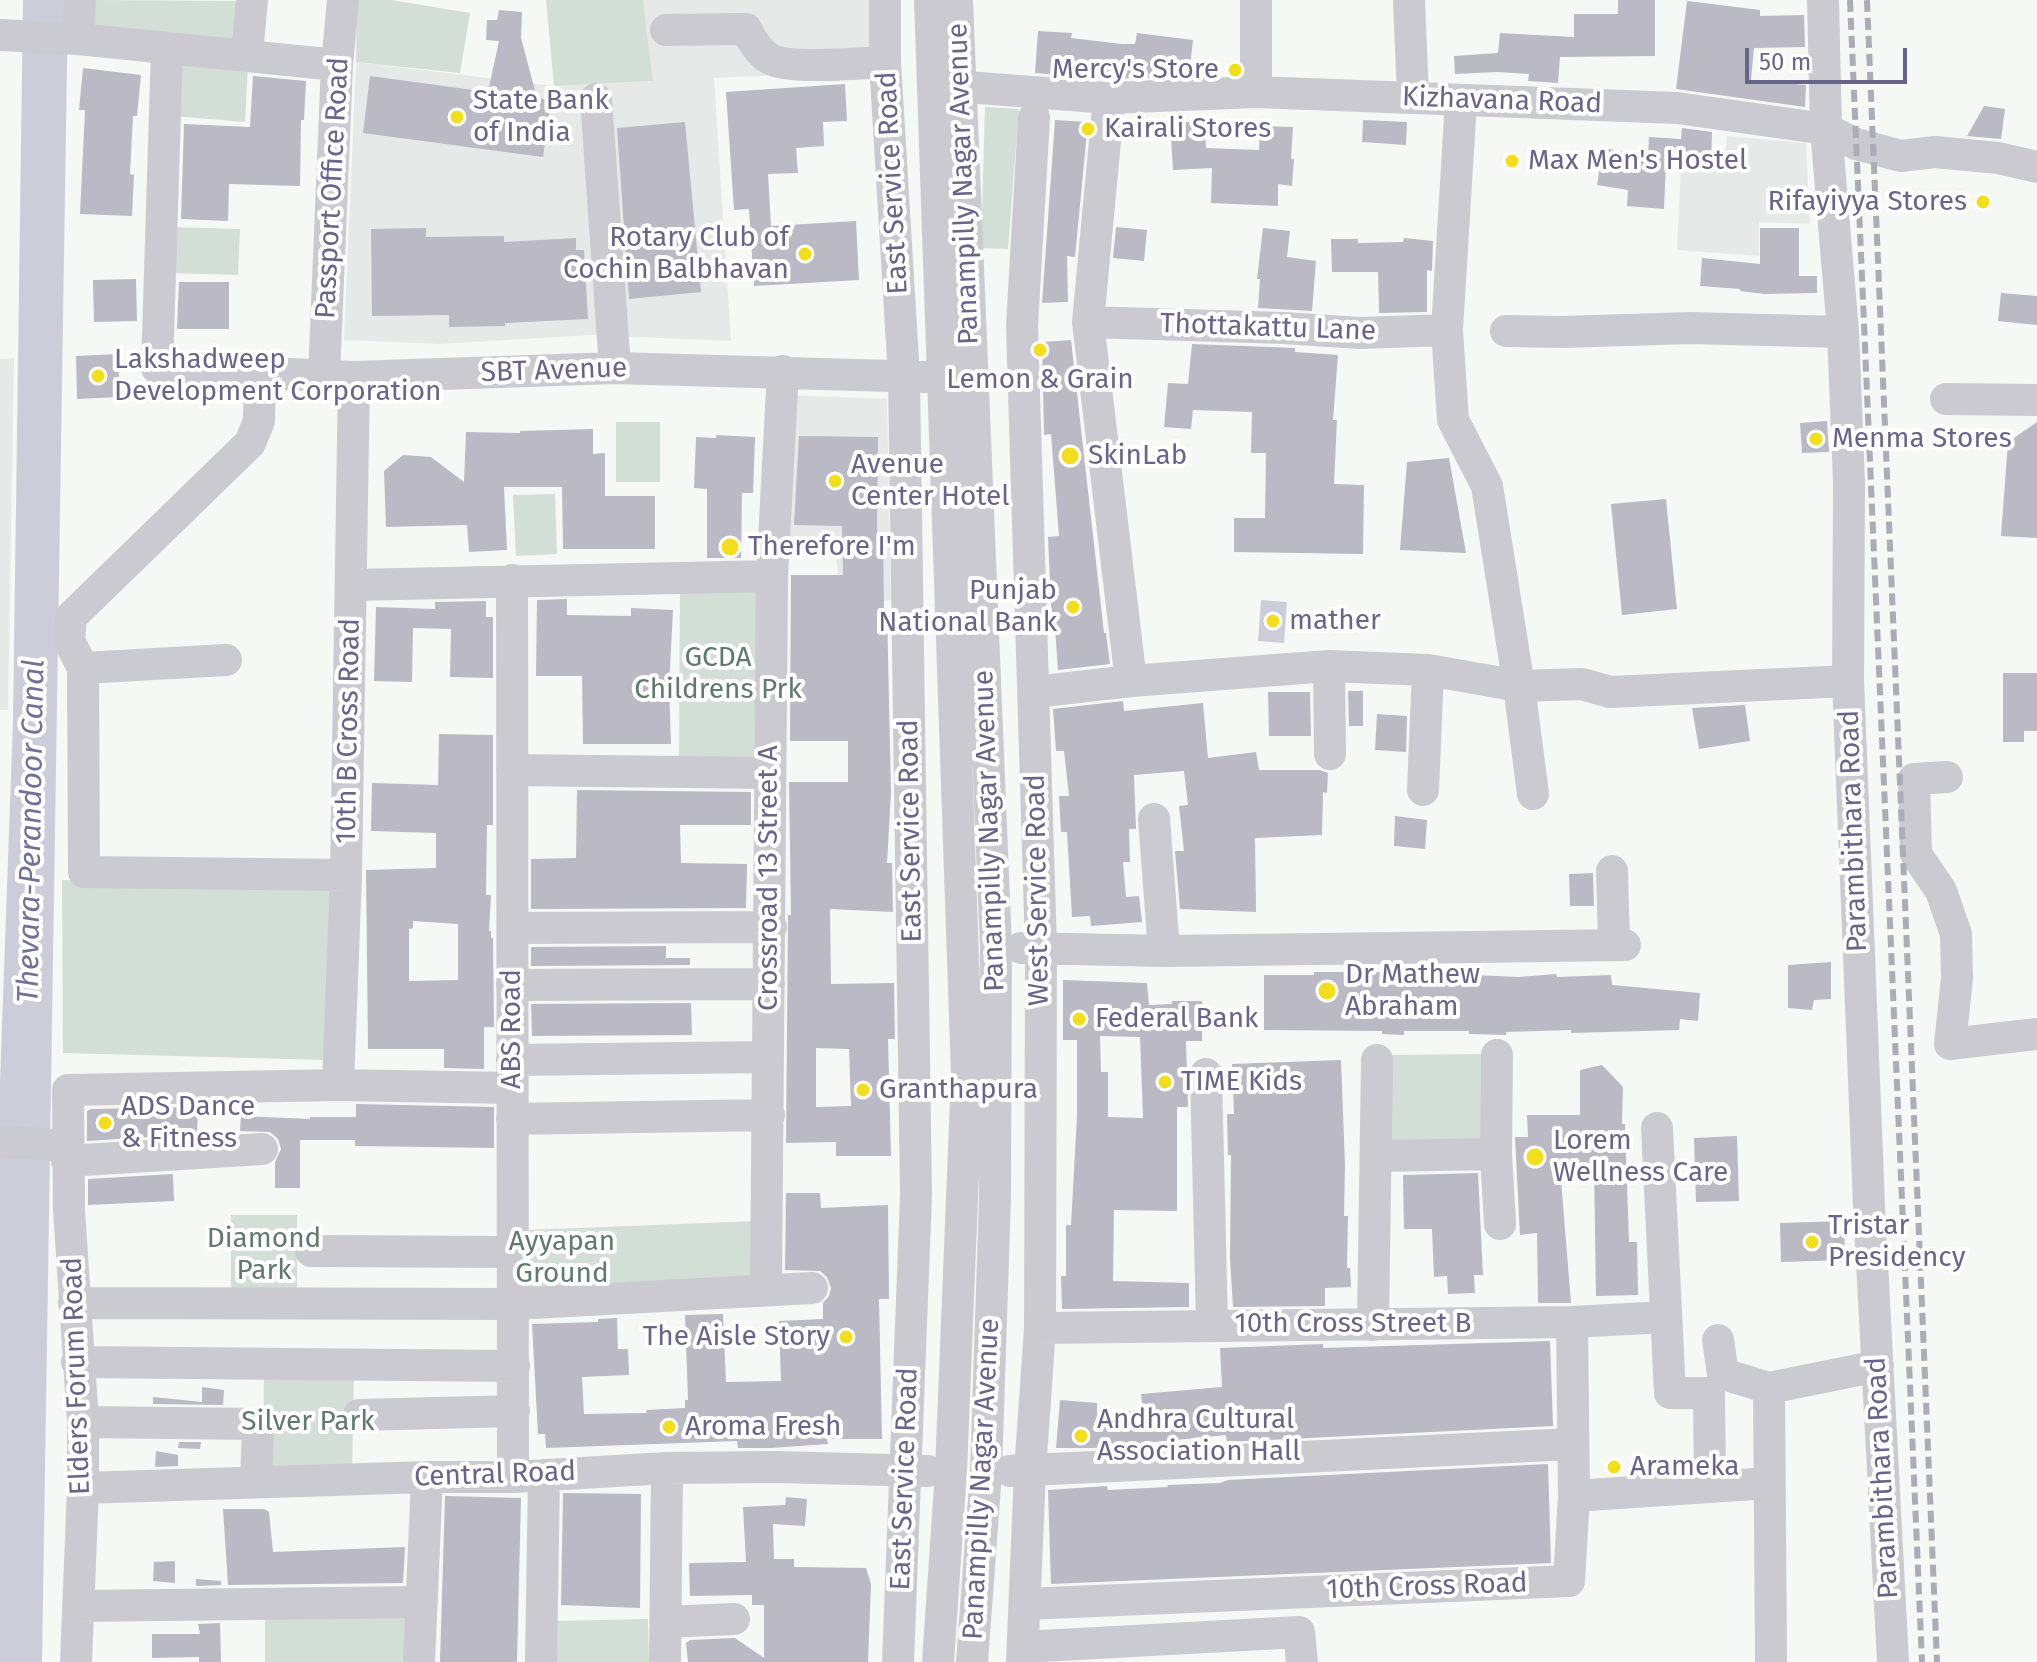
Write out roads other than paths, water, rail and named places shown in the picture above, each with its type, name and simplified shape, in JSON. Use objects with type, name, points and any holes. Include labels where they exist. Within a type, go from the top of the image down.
[{"type":"street","points":[[78,39],[80,0]]},
{"type":"street","points":[[247,54],[252,0]]},
{"type":"street","name":"Passport Office Road","points":[[339,377],[325,207],[343,0]]},
{"type":"street","name":"East Service Road","points":[[885,0],[888,110],[878,151],[904,377],[916,1195],[898,1662]]},
{"type":"street","name":"Panampilly Nagar Avenue","points":[[930,0],[942,93],[957,376],[988,718],[996,948],[995,1197],[986,1472],[972,1662]]},
{"type":"street","name":"Panampilly Nagar Avenue","points":[[942,93],[957,0]]},
{"type":"street","points":[[1256,0],[1256,92]]},
{"type":"street","points":[[1409,0],[1413,98]]},
{"type":"street","name":"Parambithara Road","points":[[1823,0],[1826,129],[1843,332],[1849,482],[1848,681],[1893,1662]]},
{"type":"street","points":[[666,30],[746,29],[755,46],[769,58],[785,64],[885,62]]},
{"type":"street","points":[[2,35],[247,54],[337,65]]},
{"type":"street","name":"SBT Avenue","points":[[167,48],[157,368],[339,377],[615,368],[957,376]]},
{"type":"street","name":"Kizhavana Road","points":[[888,110],[942,93],[1109,98],[1256,92],[1677,108],[1826,129],[1856,144],[1901,156],[1935,152],[1998,158],[2037,167]]},
{"type":"street","points":[[1109,98],[1088,322],[1131,681]]},
{"type":"street","points":[[596,99],[615,368]]},
{"type":"street","points":[[1461,101],[1447,330],[1453,420],[1487,486],[1533,794]]},
{"type":"street","name":"West Service Road","points":[[1023,1655],[1030,1471],[1040,1328],[1041,948],[1022,326],[1034,118]]},
{"type":"street","name":"Thottakattu Lane","points":[[1088,322],[1360,333],[1447,330]]},
{"type":"street","points":[[1506,331],[1690,328],[1843,332]]},
{"type":"street","name":"Crossroad 13 Street A","points":[[766,1288],[772,576],[783,371]]},
{"type":"street","points":[[260,372],[259,421],[250,443],[71,617],[69,641],[83,668],[84,872],[346,875]]},
{"type":"street","name":"Panampilly Nagar Avenue","points":[[938,1662],[951,1471],[967,1075],[957,376]]},
{"type":"street","name":"10th B Cross Road","points":[[338,1085],[352,585],[339,377]]},
{"type":"street","points":[[1946,399],[2037,400]]},
{"type":"street","points":[[352,585],[772,576]]},
{"type":"street","name":"ABS Road","points":[[512,580],[514,1411],[528,1476],[541,1662]]},
{"type":"street","points":[[83,668],[226,660]]},
{"type":"street","points":[[988,718],[1131,681],[1329,666],[1428,670],[1519,686],[1582,684],[1610,692],[1848,681]]},
{"type":"street","points":[[1329,666],[1330,754]]},
{"type":"street","points":[[1423,790],[1428,670]]},
{"type":"street","points":[[512,770],[770,773]]},
{"type":"street","points":[[1947,777],[1914,779],[1916,854],[1941,891],[1956,934],[1957,978],[1950,1044],[2037,1034]]},
{"type":"street","points":[[1154,819],[1164,951]]},
{"type":"street","points":[[996,948],[1164,951],[1620,945],[1612,871]]},
{"type":"street","points":[[513,928],[771,927]]},
{"type":"street","points":[[512,985],[769,984]]},
{"type":"street","points":[[338,1085],[512,1077],[768,1049]]},
{"type":"street","points":[[1373,1325],[1377,1060]]},
{"type":"street","points":[[1206,1074],[1212,1325]]},
{"type":"street","points":[[1500,1074],[1496,1154],[1500,1224]]},
{"type":"street","points":[[512,1077],[769,1115]]},
{"type":"street","name":"Elders Forum Road","points":[[76,1662],[83,1422],[77,1362],[67,1153],[68,1090],[338,1085]]},
{"type":"street","points":[[1657,1128],[1670,1393],[1709,1393],[1710,1487]]},
{"type":"street","points":[[0,1141],[67,1153],[262,1149]]},
{"type":"street","points":[[1376,1156],[1496,1154]]},
{"type":"street","points":[[311,1251],[512,1252]]},
{"type":"street","points":[[74,1303],[513,1304],[766,1288],[812,1288]]},
{"type":"street","name":"10th Cross Street B","points":[[1040,1328],[1572,1322],[1666,1317]]},
{"type":"street","name":"10th Cross Road","points":[[1025,1604],[1569,1581],[1574,1496],[1572,1322]]},
{"type":"street","points":[[1718,1340],[1723,1374],[1769,1388],[1878,1366]]},
{"type":"street","points":[[77,1362],[514,1366]]},
{"type":"street","points":[[1769,1388],[1771,1662]]},
{"type":"street","points":[[359,1415],[514,1411]]},
{"type":"street","points":[[83,1422],[258,1424],[256,1482]]},
{"type":"street","points":[[986,1472],[1573,1444]]},
{"type":"street","points":[[665,1662],[667,1468]]},
{"type":"street","name":"Central Road","points":[[83,1488],[528,1476],[667,1468],[986,1472]]},
{"type":"street","points":[[419,1662],[427,1477]]},
{"type":"street","points":[[1574,1496],[1769,1483]]},
{"type":"street","points":[[79,1606],[420,1602]]},
{"type":"street","points":[[666,1622],[734,1619]]},
{"type":"street","points":[[1023,1655],[1299,1632],[1302,1662]]},
{"type":"water","name":"Thevara-Perandoor Canal","points":[[23,0],[68,0],[42,1662],[0,1662],[0,1082],[13,721]]},
{"type":"water","name":"mather","points":[[1261,600],[1287,602],[1284,643],[1258,641]]},
{"type":"railway","points":[[1850,0],[1922,1662]]},
{"type":"railway","points":[[1867,0],[1937,1662]]},
{"type":"place","name":"Mercy's Store","points":[[1235,70]]},
{"type":"place","name":"State Bank of India","points":[[457,117]]},
{"type":"place","name":"Kairali Stores","points":[[1088,129]]},
{"type":"place","name":"Max Men's Hostel","points":[[1512,161]]},
{"type":"place","name":"Rifayiyya Stores","points":[[1983,202]]},
{"type":"place","name":"Rotary Club of Cochin Balbhavan","points":[[805,254]]},
{"type":"place","name":"Lemon & Grain","points":[[1040,350]]},
{"type":"place","name":"Lakshadweep Development Corporation","points":[[98,376]]},
{"type":"place","name":"Menma Stores","points":[[1816,439]]},
{"type":"place","name":"SkinLab","points":[[1070,456]]},
{"type":"place","name":"Avenue Center Hotel","points":[[835,481]]},
{"type":"place","name":"Therefore I'm","points":[[730,547]]},
{"type":"place","name":"Punjab National Bank","points":[[1073,607]]},
{"type":"place","name":"mather","points":[[1273,621]]},
{"type":"place","name":"Dr Mathew Abraham","points":[[1327,991]]},
{"type":"place","name":"Federal Bank","points":[[1079,1019]]},
{"type":"place","name":"TIME Kids","points":[[1165,1082]]},
{"type":"place","name":"Granthapura","points":[[863,1090]]},
{"type":"place","name":"ADS Dance & Fitness","points":[[105,1123]]},
{"type":"place","name":"Lorem Wellness Care","points":[[1535,1157]]},
{"type":"place","name":"Tristar Presidency","points":[[1812,1242]]},
{"type":"place","name":"The Aisle Story","points":[[846,1337]]},
{"type":"place","name":"Aroma Fresh","points":[[669,1427]]},
{"type":"place","name":"Andhra Cultural Association Hall","points":[[1081,1436]]},
{"type":"place","name":"Arameka","points":[[1614,1467]]},
{"type":"park label","name":"GCDA Childrens Prk","points":[[718,674]]},
{"type":"park label","name":"Diamond Park","points":[[264,1255]]},
{"type":"park label","name":"Ayyapan Ground","points":[[562,1258]]},
{"type":"park label","name":"Silver Park","points":[[308,1422]]}]
